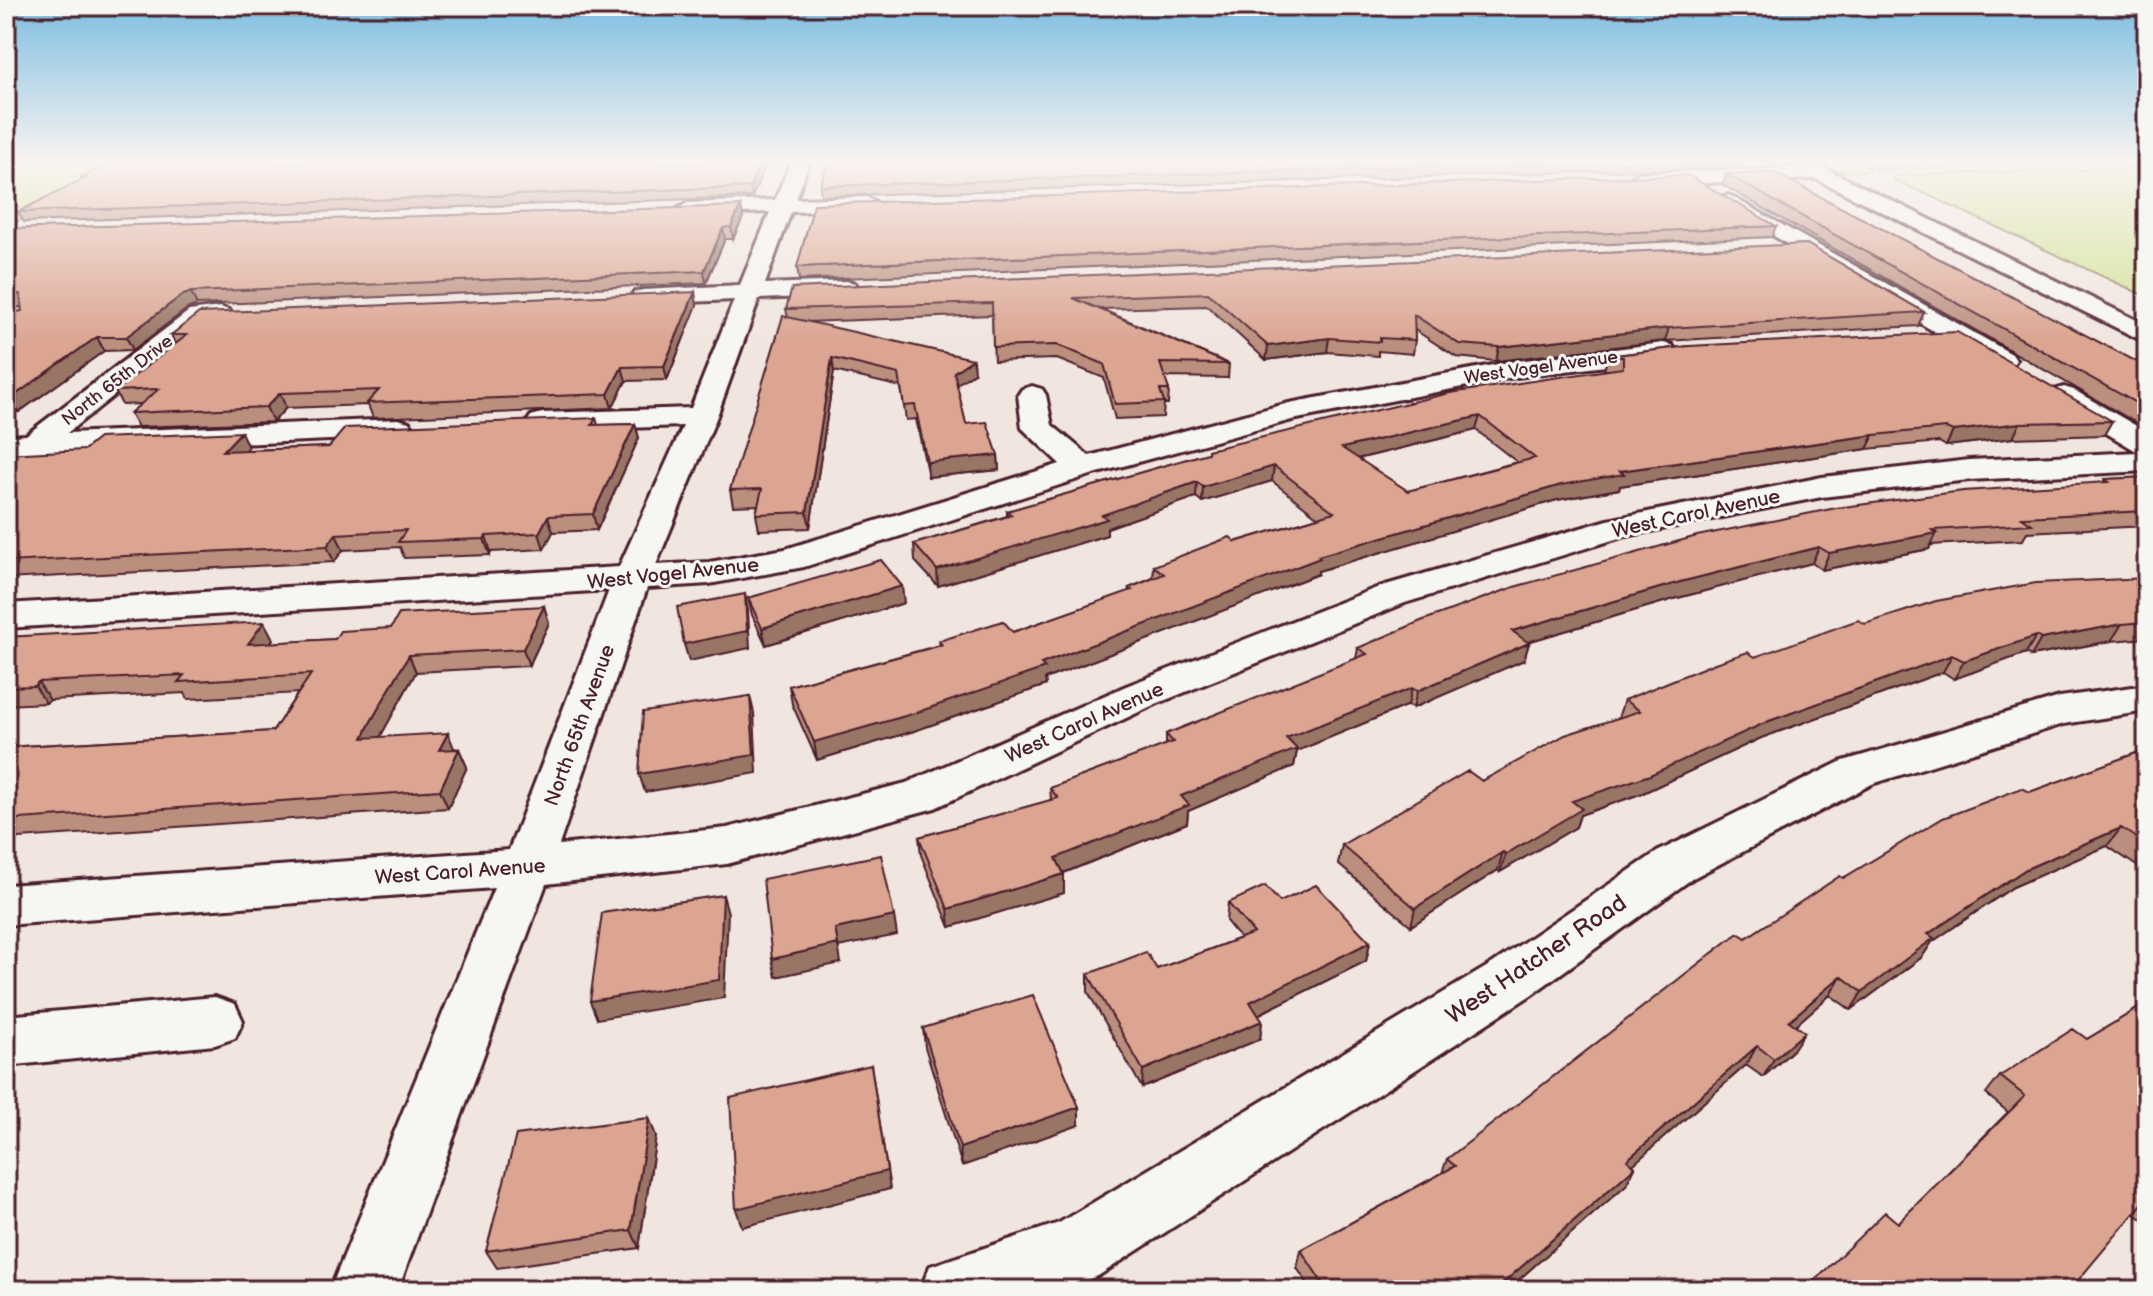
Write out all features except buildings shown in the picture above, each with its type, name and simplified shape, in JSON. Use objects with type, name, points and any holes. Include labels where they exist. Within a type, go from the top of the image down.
[{"type":"street","name":"North 65th Avenue","points":[[364,1290],[527,867],[632,579],[702,416],[777,222]]},
{"type":"street","points":[[1766,222],[2147,445]]},
{"type":"street","points":[[1919,222],[2147,335]]},
{"type":"street","points":[[1758,248],[1806,246]]},
{"type":"street","points":[[623,298],[875,287]]},
{"type":"street","name":"North 65th Drive","points":[[21,444],[198,316],[245,314]]},
{"type":"street","points":[[1900,337],[1958,334]]},
{"type":"street","name":"West Vogel Avenue","points":[[6,616],[709,573],[791,559],[1083,467],[1353,388],[1698,348]]},
{"type":"street","points":[[1032,395],[1037,428],[1083,467]]},
{"type":"street","points":[[511,424],[702,416]]},
{"type":"street","points":[[21,444],[432,427]]},
{"type":"street","name":"West Carol Avenue","points":[[6,905],[527,867],[727,846],[919,796],[1141,695],[1392,595],[1620,527],[1822,487],[1969,470],[2147,461]]},
{"type":"street","name":"West Hatcher Road","points":[[954,1290],[1074,1252],[1512,979],[1675,865],[1856,773],[2060,711],[2147,698]]},
{"type":"street","points":[[6,1041],[215,1021]]},
{"type":"green space","points":[[1987,222],[2147,222],[2147,297]]}]
